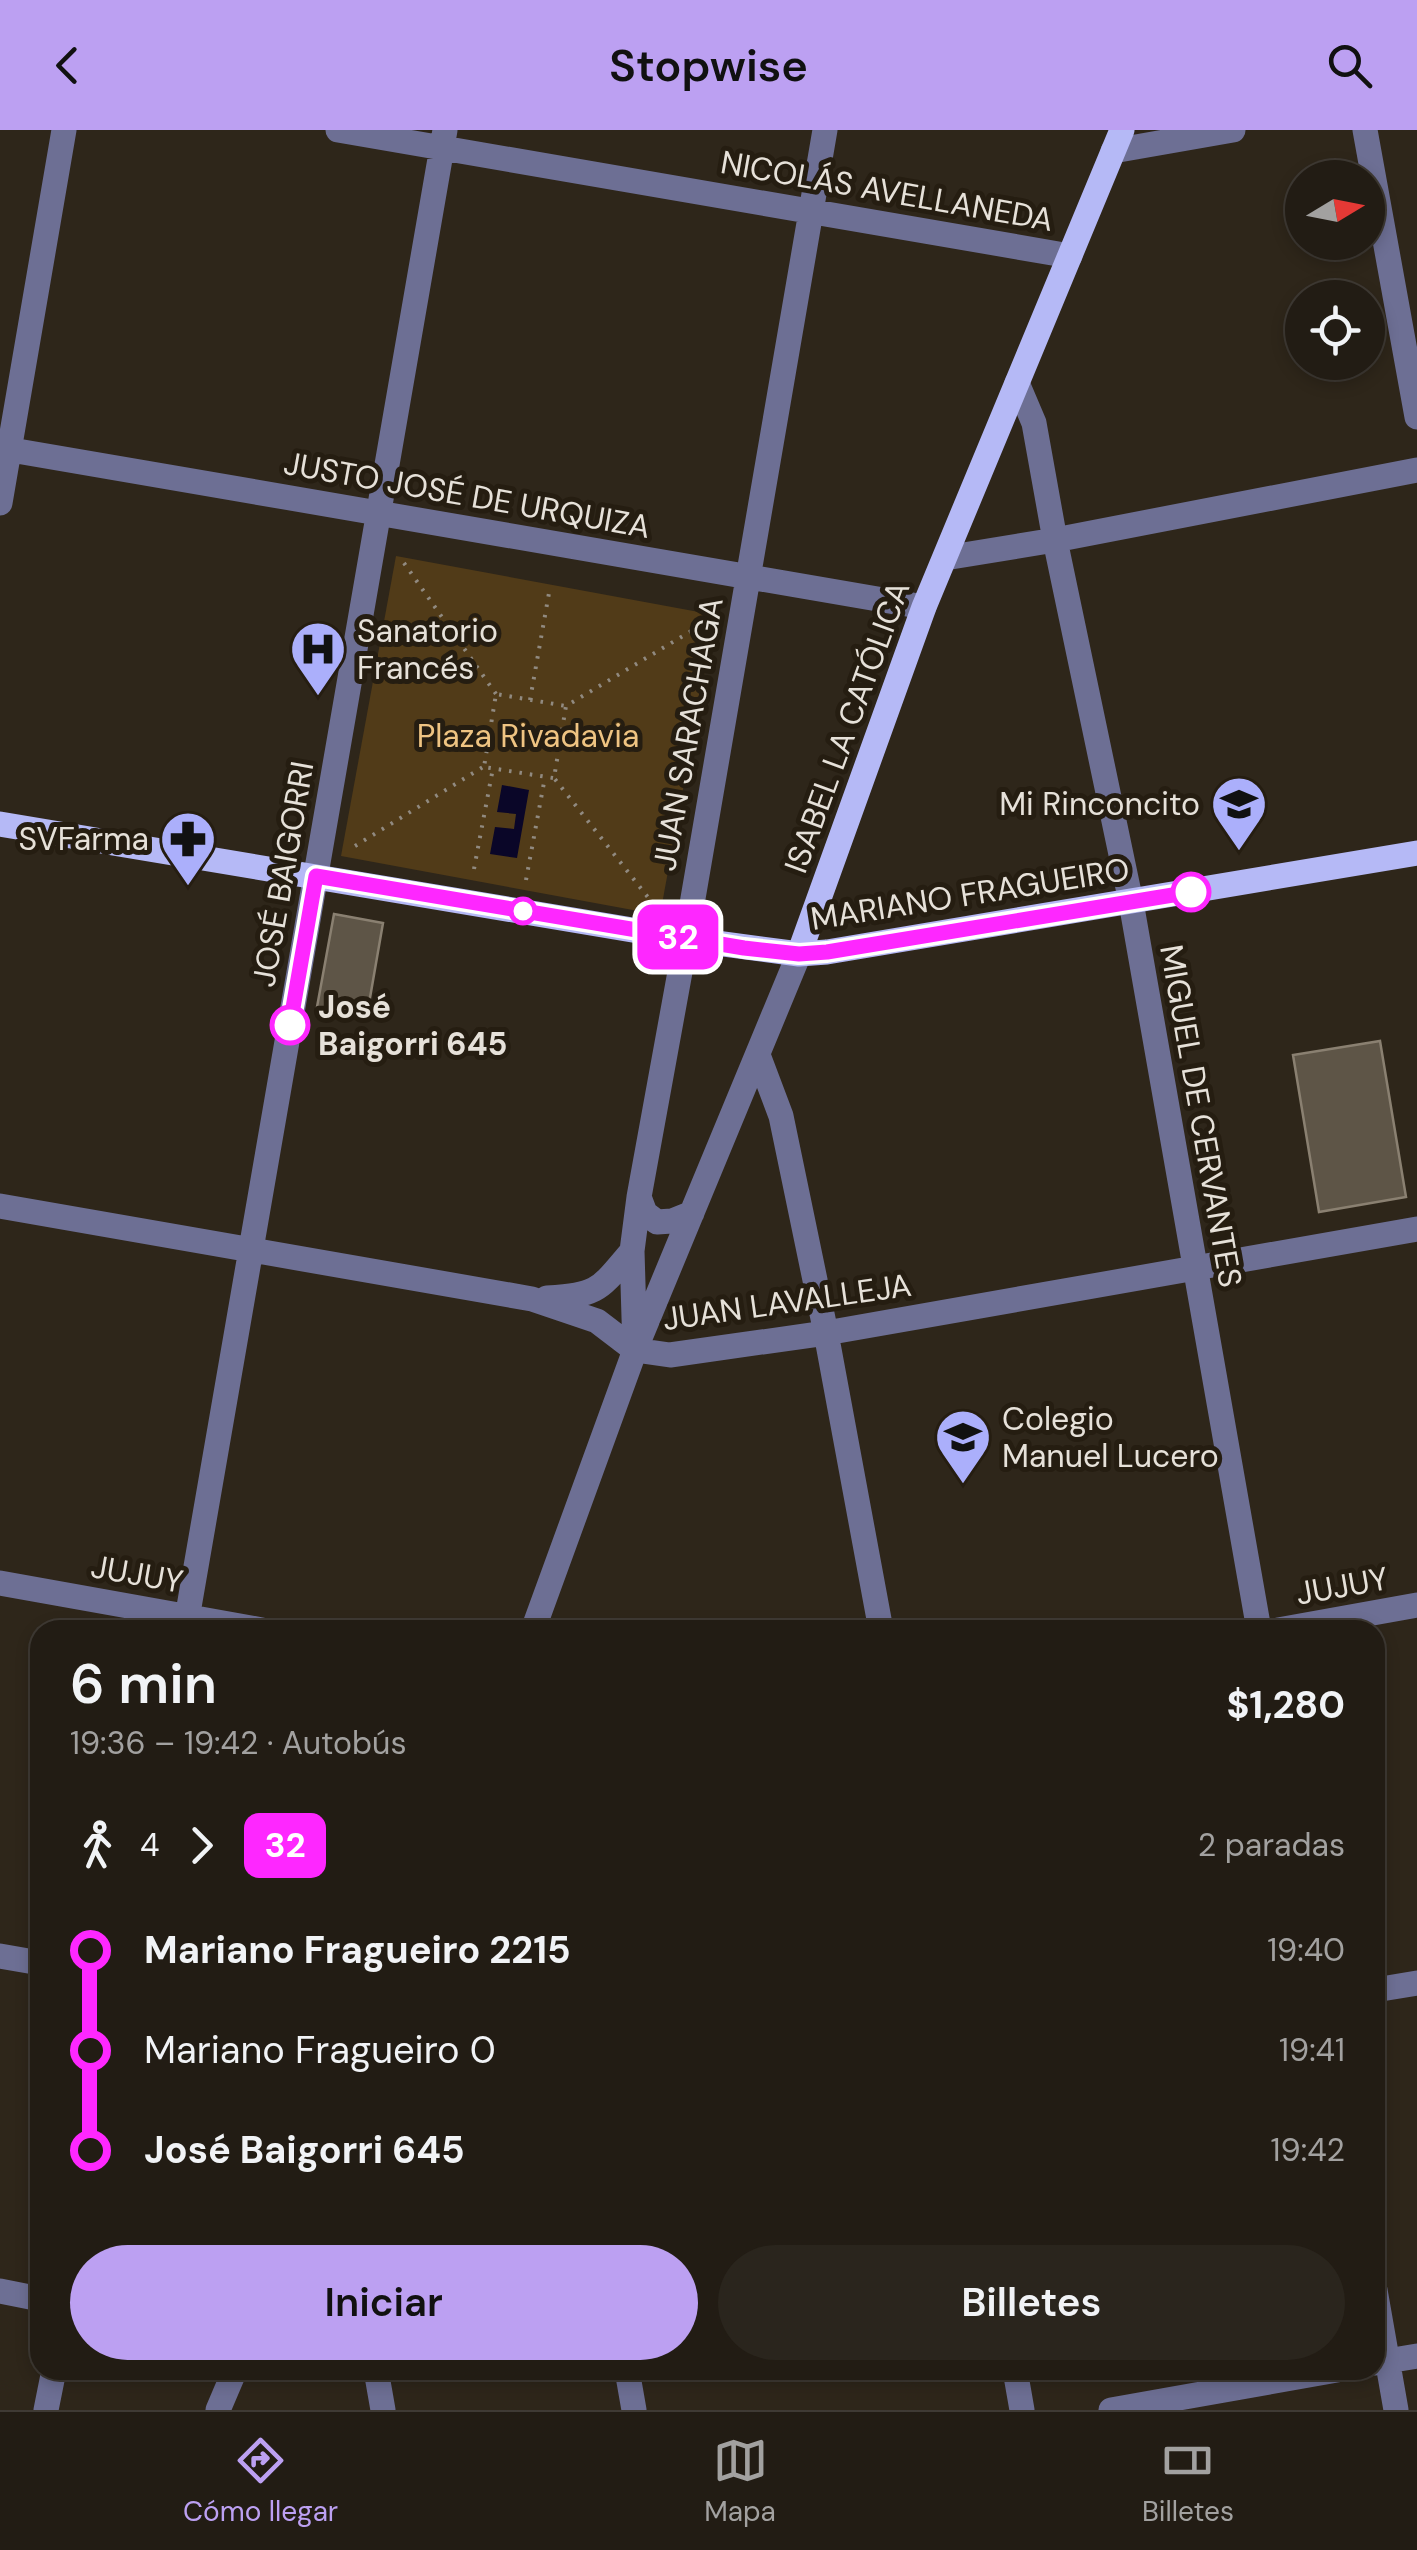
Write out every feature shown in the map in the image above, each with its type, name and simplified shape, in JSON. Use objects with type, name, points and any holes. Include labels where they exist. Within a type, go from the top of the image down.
[{"type":"main road","name":"ISABEL LA CATÓLICA","points":[[799,954],[924,607],[1118,140]]},
{"type":"main road","name":"MARIANO FRAGUEIRO","points":[[0,824],[686,939],[799,954],[1417,853]]},
{"type":"street","points":[[0,504],[5,448],[64,130]]},
{"type":"street","name":"NICOLÁS AVELLANEDA","points":[[338,130],[444,139],[1070,256]]},
{"type":"street","name":"JUAN SARACHAGA","points":[[635,1350],[632,1251],[639,1197],[825,130]]},
{"type":"street","points":[[1118,140],[1233,130]]},
{"type":"street","points":[[1365,130],[1417,417]]},
{"type":"street","name":"JOSÉ BAIGORRI","points":[[187,1620],[444,139]]},
{"type":"street","name":"MIGUEL DE CERVANTES","points":[[1018,382],[1034,423],[1131,902],[1257,1620]]},
{"type":"street","name":"JUSTO JOSÉ DE URQUIZA","points":[[5,448],[924,607]]},
{"type":"street","points":[[945,558],[1417,470]]},
{"type":"street","name":"ISABEL LA CATÓLICA","points":[[537,1620],[635,1350],[799,954]]},
{"type":"street","points":[[758,1055],[781,1116],[879,1620]]},
{"type":"street","points":[[639,1197],[645,1212],[657,1222],[672,1221],[692,1212]]},
{"type":"street","name":"JUAN LAVALLEJA","points":[[0,1206],[532,1298],[597,1321],[635,1350],[656,1354],[689,1353],[826,1333],[1417,1228]]},
{"type":"street","points":[[532,1298],[593,1293],[632,1251]]},
{"type":"street","name":"JUJUY","points":[[0,1583],[172,1620]]},
{"type":"street","name":"JUJUY","points":[[1336,1620],[1417,1606]]},
{"type":"street","points":[[0,1956],[30,1961]]},
{"type":"street","points":[[1385,1988],[1417,1983]]},
{"type":"street","points":[[0,2291],[30,2297]]},
{"type":"street","points":[[1385,2361],[1417,2356]]},
{"type":"street","points":[[1385,2375],[1396,2410]]},
{"type":"street","points":[[46,2410],[52,2380]]},
{"type":"street","points":[[218,2410],[231,2380]]},
{"type":"street","points":[[378,2380],[383,2410]]},
{"type":"street","points":[[629,2380],[634,2410]]},
{"type":"street","points":[[1017,2380],[1022,2410]]},
{"type":"street","points":[[1111,2410],[1222,2380]]},
{"type":"path","points":[[404,563],[496,694],[484,766]]},
{"type":"path","points":[[530,700],[548,593]]},
{"type":"path","points":[[496,694],[566,706],[703,624]]},
{"type":"path","points":[[554,778],[566,706]]},
{"type":"path","points":[[356,846],[484,766],[554,778],[654,905]]},
{"type":"path","points":[[474,869],[493,768]]},
{"type":"path","points":[[526,880],[544,777]]},
{"type":"green space","name":"Plaza Rivadavia","points":[[396,556],[715,615],[660,915],[341,856]]},
{"type":"shaded area","points":[[502,785],[529,790],[517,858],[490,854],[495,827],[514,829],[516,814],[497,812]]},
{"type":"building","points":[[334,914],[383,923],[367,1015],[317,1007]]},
{"type":"building","points":[[1380,1041],[1406,1197],[1319,1212],[1293,1055]]},
{"type":"bus line","name":"32","points":[[290,1025],[316,876],[686,939],[799,954],[1191,892]]},
{"type":"place","name":"Sanatorio Francés","points":[[318,698]]},
{"type":"place","name":"Mi Rinconcito","points":[[1239,853]]},
{"type":"place","name":"SVFarma","points":[[188,888]]},
{"type":"place","name":"José Baigorri 645","points":[[290,1025]]},
{"type":"place","name":"Colegio Manuel Lucero","points":[[963,1486]]}]
